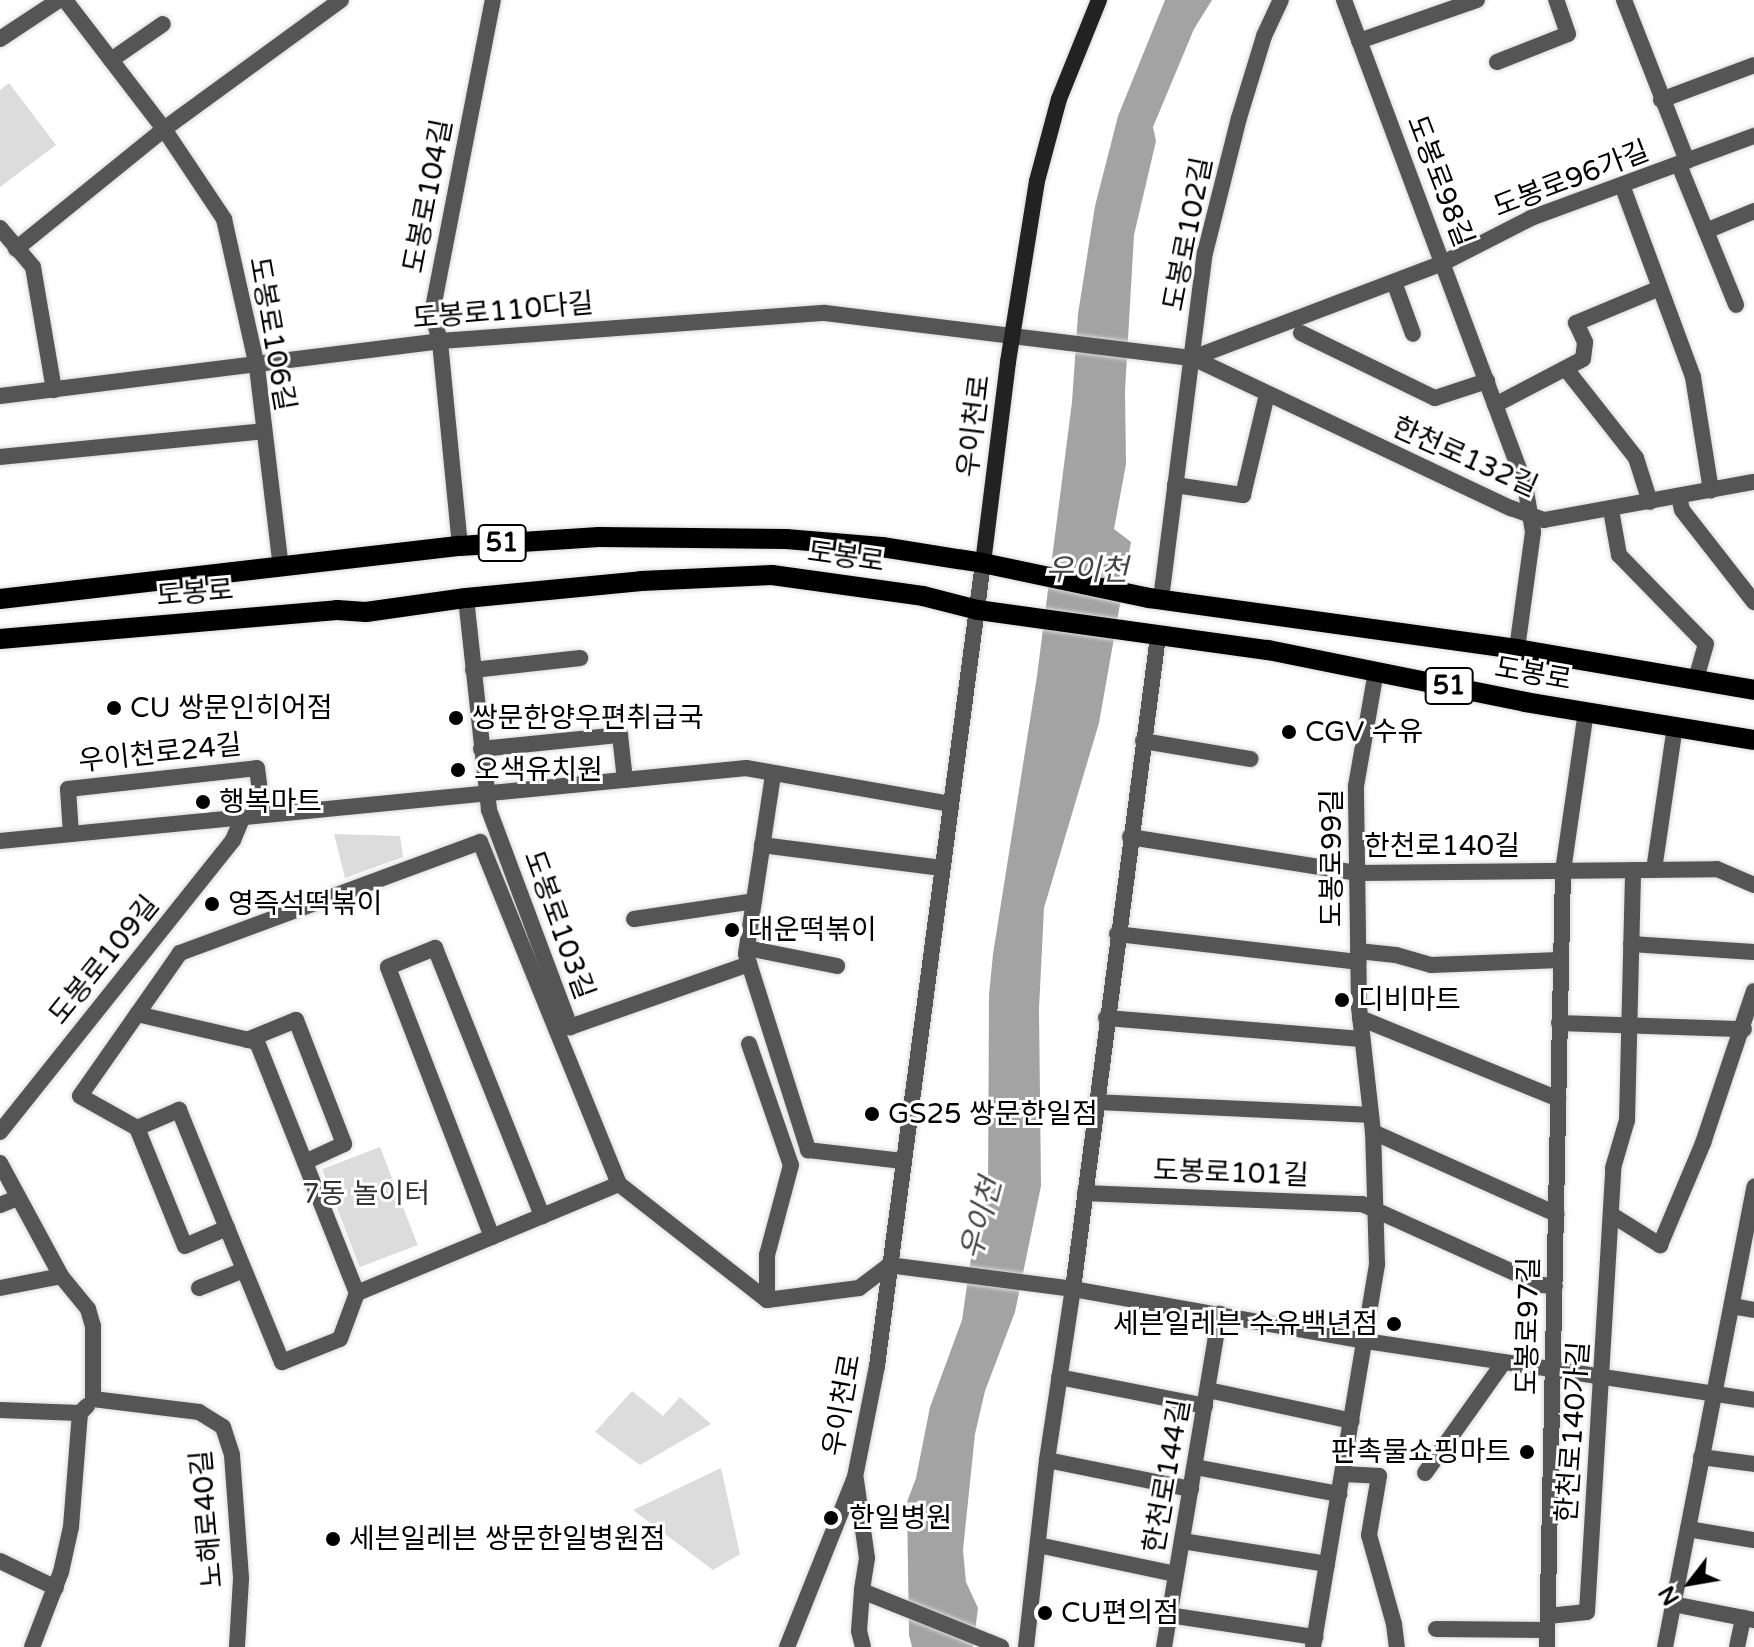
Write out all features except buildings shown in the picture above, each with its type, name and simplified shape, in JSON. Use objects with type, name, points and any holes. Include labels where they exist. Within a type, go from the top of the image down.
[{"type":"main road","name":"도봉로","points":[[0,599],[460,546],[599,537],[786,539],[882,547],[983,563],[1155,599],[1517,649],[1754,690]]},
{"type":"main road","name":"도봉로","points":[[0,639],[337,610],[366,612],[466,598],[641,581],[772,575],[923,596],[978,610],[1268,650],[1586,712],[1754,740]]},
{"type":"street","name":"도봉로106길","points":[[0,48],[3,46],[0,40],[62,0],[164,129],[224,219],[257,367],[281,567]]},
{"type":"street","points":[[16,249],[164,129],[341,0]]},
{"type":"street","name":"도봉로104길","points":[[460,546],[440,341],[432,313],[493,0]]},
{"type":"street","name":"우이천로","points":[[787,1647],[855,1477],[877,1366],[1012,334],[1047,137],[1099,0]]},
{"type":"street","name":"도봉로102길","points":[[1155,599],[1175,485],[1188,357],[1205,253],[1239,118],[1264,36],[1281,0]]},
{"type":"street","points":[[1359,41],[1437,6],[1477,0]]},
{"type":"street","points":[[1497,62],[1568,34],[1556,0]]},
{"type":"street","points":[[1624,0],[1683,163]]},
{"type":"street","name":"도봉로98길","points":[[1348,5],[1525,485],[1533,532],[1517,649]]},
{"type":"street","points":[[111,60],[163,24]]},
{"type":"street","points":[[1661,100],[1754,65]]},
{"type":"street","name":"도봉로96가길","points":[[1188,357],[1443,263],[1531,218],[1754,136]]},
{"type":"street","name":"도봉로96가길","points":[[1683,163],[1736,305]]},
{"type":"street","points":[[1622,185],[1693,377],[1711,491]]},
{"type":"street","points":[[1706,231],[1754,211]]},
{"type":"street","points":[[0,228],[33,267],[54,390]]},
{"type":"street","points":[[1394,282],[1413,334]]},
{"type":"street","points":[[1495,405],[1583,359],[1585,342],[1576,323],[1660,288]]},
{"type":"street","name":"도봉로110다길","points":[[0,396],[257,367],[440,341],[805,312],[1039,337],[1188,357]]},
{"type":"street","points":[[1301,333],[1435,398],[1487,381]]},
{"type":"street","name":"한천로132길","points":[[1188,357],[1544,520],[1754,482]]},
{"type":"street","points":[[1566,369],[1636,458],[1650,502]]},
{"type":"street","points":[[1175,485],[1243,495],[1267,394]]},
{"type":"street","points":[[0,457],[263,431]]},
{"type":"street","points":[[1679,497],[1682,510],[1754,602]]},
{"type":"street","points":[[1611,510],[1619,555],[1706,644],[1696,680]]},
{"type":"street","name":"도봉로103길","points":[[466,598],[489,810],[570,1027],[748,956]]},
{"type":"street","points":[[1026,1647],[1047,1460],[1073,1289],[1143,741],[1151,634]]},
{"type":"street","points":[[473,670],[580,658]]},
{"type":"street","name":"도봉로99길","points":[[1169,1615],[1314,1642],[1377,1264],[1373,1132],[1360,1018],[1356,786],[1376,671]]},
{"type":"street","name":"도봉로97길","points":[[1547,1631],[1563,871],[1586,712]]},
{"type":"street","points":[[1654,870],[1675,726]]},
{"type":"street","points":[[481,749],[620,735],[625,780]]},
{"type":"street","points":[[1143,741],[1250,759]]},
{"type":"street","name":"우이천로24길","points":[[71,834],[68,789],[257,768],[263,815]]},
{"type":"street","points":[[0,841],[746,768],[950,804]]},
{"type":"street","points":[[773,775],[748,956],[808,1150],[903,1161]]},
{"type":"street","name":"도봉로109길","points":[[0,1132],[233,840],[243,817]]},
{"type":"street","name":"한천로140길","points":[[1130,837],[1358,873],[1717,869],[1754,885]]},
{"type":"street","points":[[227,1228],[185,1246],[137,1128],[80,1096],[180,953],[480,842],[619,1184],[767,1300],[859,1288],[889,1265],[1073,1289],[1366,1341],[1754,1400]]},
{"type":"street","points":[[762,845],[942,868]]},
{"type":"street","name":"한천로140가길","points":[[1547,1631],[1587,1612],[1613,1168],[1627,1120],[1633,870]]},
{"type":"street","points":[[634,919],[754,901]]},
{"type":"street","points":[[1117,934],[1358,956]]},
{"type":"street","points":[[1631,944],[1754,952]]},
{"type":"street","points":[[492,1237],[388,967],[435,948],[542,1216]]},
{"type":"street","name":"도봉로99길","points":[[1358,956],[1396,955],[1431,965],[1560,960]]},
{"type":"street","points":[[748,956],[837,966]]},
{"type":"street","points":[[1612,1215],[1660,1245],[1744,1029],[1754,991]]},
{"type":"street","points":[[137,1014],[257,1042],[357,1293],[340,1339],[282,1362],[179,1110],[137,1128]]},
{"type":"street","points":[[1106,1018],[1362,1039]]},
{"type":"street","points":[[1360,1018],[1558,1099]]},
{"type":"street","points":[[247,1040],[296,1020],[344,1144],[305,1162]]},
{"type":"street","points":[[1559,1023],[1744,1029]]},
{"type":"street","points":[[749,1044],[791,1165],[767,1255],[767,1300]]},
{"type":"street","points":[[1096,1102],[1370,1115]]},
{"type":"street","points":[[1373,1132],[1556,1214]]},
{"type":"street","points":[[0,1163],[61,1276],[82,1299],[93,1326],[93,1399],[80,1413],[71,1527],[56,1588],[32,1647]]},
{"type":"street","points":[[357,1293],[619,1184]]},
{"type":"street","points":[[1665,1647],[1713,1393],[1732,1306],[1746,1275],[1754,1187]]},
{"type":"street","name":"도봉로101길","points":[[1085,1193],[1362,1204],[1374,1210]]},
{"type":"street","points":[[0,1205],[17,1198]]},
{"type":"street","points":[[1374,1210],[1541,1285],[1555,1286]]},
{"type":"street","points":[[199,1288],[244,1270]]},
{"type":"street","points":[[0,1288],[61,1276]]},
{"type":"street","points":[[1732,1306],[1754,1310]]},
{"type":"street","name":"한천로144길","points":[[1164,1647],[1220,1314]]},
{"type":"street","points":[[1425,1473],[1504,1362]]},
{"type":"street","points":[[1059,1377],[1352,1421]]},
{"type":"street","name":"노해로40길","points":[[93,1399],[199,1412],[223,1427],[232,1455],[241,1579],[237,1647]]},
{"type":"street","points":[[0,1410],[80,1413]]},
{"type":"street","points":[[1701,1457],[1754,1464]]},
{"type":"street","points":[[1047,1460],[1191,1489]]},
{"type":"street","points":[[1195,1467],[1339,1494]]},
{"type":"street","points":[[1343,1474],[1379,1476],[1369,1535],[1394,1624],[1397,1647]]},
{"type":"street","points":[[855,1477],[867,1558],[859,1631],[863,1647]]},
{"type":"street","points":[[1688,1529],[1754,1540]]},
{"type":"street","points":[[1182,1541],[1327,1564]]},
{"type":"street","points":[[1038,1545],[1176,1574]]},
{"type":"street","points":[[0,1561],[56,1588]]},
{"type":"street","points":[[865,1593],[1001,1647]]},
{"type":"street","points":[[1673,1604],[1748,1619],[1737,1647]]},
{"type":"street","points":[[1436,1629],[1547,1631]]},
{"type":"green space","points":[[9,83],[56,145],[0,187],[0,90]]},
{"type":"green space","points":[[334,834],[400,836],[403,857],[345,878]]},
{"type":"green space","name":"7동 놀이터","points":[[380,1147],[418,1245],[360,1267],[322,1169]]},
{"type":"green space","points":[[632,1391],[663,1416],[680,1397],[711,1424],[640,1465],[595,1432]]},
{"type":"green space","points":[[721,1468],[740,1554],[713,1570],[633,1510]]},
{"type":"water","name":"우이천","points":[[1165,0],[1212,0],[1194,29],[1153,127],[1156,141],[1134,235],[1125,391],[1126,464],[1114,529],[1131,542],[1099,723],[1044,908],[1039,1009],[1041,1186],[1015,1312],[985,1391],[975,1434],[963,1550],[966,1582],[978,1608],[973,1647],[912,1647],[909,1635],[907,1502],[916,1478],[930,1407],[962,1320],[972,1251],[988,1193],[989,995],[993,954],[1037,676],[1072,402],[1078,314],[1095,206],[1118,116]]},
{"type":"place","name":"CU 쌍문인히어점","points":[[114,708]]},
{"type":"place","name":"쌍문한양우편취급국","points":[[456,718]]},
{"type":"place","name":"CGV 수유","points":[[1289,732]]},
{"type":"place","name":"오색유치원","points":[[458,770]]},
{"type":"place","name":"행복마트","points":[[203,802]]},
{"type":"place","name":"영즉석떡볶이","points":[[212,904]]},
{"type":"place","name":"대운떡볶이","points":[[732,930]]},
{"type":"place","name":"디비마트","points":[[1342,1000]]},
{"type":"place","name":"GS25 쌍문한일점","points":[[872,1114]]},
{"type":"place","name":"세븐일레븐 수유백년점","points":[[1394,1324]]},
{"type":"place","name":"판촉물쇼핑마트","points":[[1527,1452]]},
{"type":"place","name":"한일병원","points":[[831,1518]]},
{"type":"place","name":"세븐일레븐 쌍문한일병원점","points":[[333,1539]]},
{"type":"place","name":"CU편의점","points":[[1045,1613]]}]
